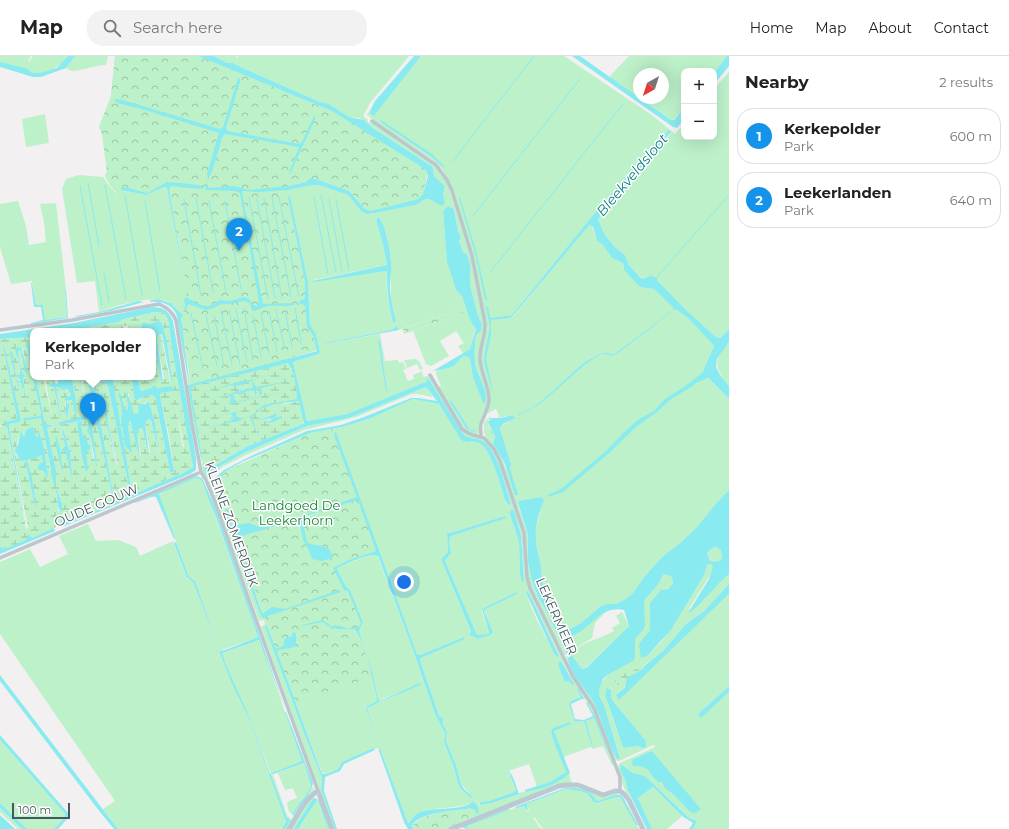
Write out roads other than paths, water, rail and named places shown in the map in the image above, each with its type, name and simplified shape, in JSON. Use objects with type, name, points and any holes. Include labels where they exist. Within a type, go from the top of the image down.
[{"type":"street","points":[[372,121],[436,165],[447,180],[452,191],[472,256],[486,331],[481,349],[480,360],[487,386],[489,402],[482,423],[481,436]]},
{"type":"street","name":"KLEINE ZOMERDIJK","points":[[0,330],[72,320],[159,304],[169,308],[176,320],[201,472],[215,502],[318,791]]},
{"type":"street","name":"LEKERMEER","points":[[430,375],[462,429],[470,434],[481,436],[490,443],[500,461],[522,525],[525,541],[527,577],[530,588],[572,675],[594,708],[620,777],[620,791]]},
{"type":"street","name":"OUDE GOUW","points":[[0,558],[201,472]]},
{"type":"street","points":[[451,829],[563,785],[578,785],[603,795],[620,791],[629,800],[643,829]]},
{"type":"street","points":[[289,829],[312,794],[318,791],[332,829]]},
{"type":"water","points":[[68,56],[75,56],[66,68],[41,77],[33,77],[0,67],[0,62],[25,68],[33,73],[40,73],[57,68]]},
{"type":"water","points":[[198,56],[214,56],[227,63],[233,63],[320,102],[329,104],[349,117],[364,120],[373,128],[433,167],[434,176],[445,186],[443,194],[445,203],[442,206],[429,199],[425,199],[416,205],[367,214],[362,212],[348,195],[322,186],[313,185],[288,190],[258,192],[243,191],[242,193],[263,304],[294,303],[294,305],[268,306],[252,311],[250,303],[244,301],[221,304],[206,310],[188,304],[186,311],[184,310],[184,300],[186,297],[205,306],[213,305],[220,300],[230,301],[244,297],[249,299],[253,305],[257,306],[259,302],[240,193],[235,191],[207,190],[205,189],[207,183],[209,188],[233,186],[249,190],[289,186],[306,182],[311,178],[349,191],[365,209],[371,211],[418,199],[423,194],[428,176],[426,171],[417,164],[332,111]]},
{"type":"water","points":[[414,56],[421,56],[374,116],[370,114],[375,101]]},
{"type":"water","points":[[572,56],[580,56],[633,93],[633,99]]},
{"type":"water","points":[[727,56],[729,56],[729,66],[717,80],[717,69]]},
{"type":"water","points":[[238,78],[240,79],[240,82],[226,128],[228,131],[299,144],[302,142],[314,116],[316,117],[290,174],[290,170],[299,147],[225,134],[222,138],[213,169],[208,180],[207,174],[219,133],[142,109],[117,103],[114,100],[117,99],[126,101],[220,129],[223,127]]},
{"type":"water","points":[[640,104],[648,104],[671,120],[674,120],[681,112],[681,123],[677,128],[673,127]]},
{"type":"water","points":[[381,120],[432,154],[444,166],[443,167],[432,157],[382,123],[380,121]]},
{"type":"water","name":"Bleekveldsloot","points":[[669,130],[671,132],[598,219],[605,235],[615,247],[625,255],[629,265],[641,278],[643,279],[650,276],[657,277],[657,280],[686,310],[716,337],[720,338],[729,329],[729,342],[717,359],[716,367],[720,375],[729,386],[729,399],[708,378],[696,383],[671,399],[658,411],[636,427],[608,454],[563,492],[548,497],[548,495],[561,489],[606,451],[639,419],[654,411],[665,399],[702,373],[714,346],[689,319],[676,309],[673,310],[673,307],[654,289],[640,287],[624,270],[623,263],[612,258],[603,245],[597,241],[593,227],[589,225],[513,316],[510,318],[491,320],[491,334],[486,359],[493,392],[484,362],[490,327],[486,307],[488,307],[490,318],[512,315],[589,220],[660,138]]},
{"type":"water","points":[[167,182],[202,186],[202,189],[171,186],[169,188],[186,290],[167,188],[164,187],[146,195],[121,190],[121,188],[124,187],[147,193]]},
{"type":"water","points":[[289,195],[308,282],[310,325],[316,334],[320,352],[319,354],[293,362],[307,421],[347,414],[426,382],[428,377],[464,435],[484,442],[494,454],[498,462],[511,504],[508,505],[505,500],[495,468],[488,452],[483,446],[477,442],[466,442],[461,440],[439,404],[413,399],[369,419],[342,427],[310,433],[244,461],[226,471],[216,480],[222,496],[222,498],[220,498],[212,481],[224,470],[307,431],[341,425],[411,398],[437,401],[426,387],[349,418],[307,426],[246,452],[220,466],[207,476],[203,466],[209,469],[248,446],[304,423],[299,401],[274,404],[256,412],[252,417],[259,438],[249,417],[264,405],[297,399],[296,386],[288,363],[193,386],[191,389],[201,459],[188,385],[317,351],[313,335],[307,327],[305,306],[300,304],[299,301],[305,297],[305,282],[288,197]]},
{"type":"water","points":[[460,197],[477,255],[487,300],[485,300],[476,257],[459,198]]},
{"type":"water","points":[[448,206],[454,209],[458,231],[461,238],[459,241],[463,252],[467,254],[470,263],[470,285],[478,316],[482,324],[481,331],[476,335],[475,363],[484,388],[486,398],[485,403],[483,403],[473,378],[470,359],[467,357],[462,357],[452,367],[433,371],[470,349],[476,329],[470,320],[462,296],[456,290],[447,262],[443,211]]},
{"type":"water","points":[[379,217],[386,233],[390,253],[390,290],[396,320],[395,323],[393,322],[389,303],[387,271],[312,281],[387,265],[376,220]]},
{"type":"water","points":[[31,283],[36,305],[43,305],[45,320],[67,317],[66,290],[68,318],[31,324],[43,320],[41,307],[34,307]]},
{"type":"water","points":[[158,299],[171,303],[183,315],[181,319],[189,379],[177,316],[173,309],[167,304],[151,302],[150,300]]},
{"type":"water","points":[[138,301],[144,302],[110,311],[76,317],[76,316],[99,312]]},
{"type":"water","points":[[152,307],[165,310],[170,315],[173,321],[196,458],[196,470],[190,474],[62,527],[60,525],[61,518],[63,517],[67,521],[98,510],[180,475],[193,467],[168,319],[164,313],[154,312],[124,319],[119,322],[84,328],[40,328],[74,323]]},
{"type":"water","points":[[670,312],[621,351],[613,356],[601,354],[584,366],[538,405],[528,411],[518,415],[528,410],[546,397],[581,365],[602,353],[613,355]]},
{"type":"water","points":[[158,321],[162,323],[167,341],[171,382],[162,334],[158,334],[157,339],[163,382],[161,380],[156,354],[156,328],[141,328],[143,323],[148,324]]},
{"type":"water","points":[[397,326],[399,330],[324,344],[391,330]]},
{"type":"water","points":[[30,330],[30,337],[0,339],[0,334]]},
{"type":"water","points":[[380,339],[387,392],[386,393],[378,340]]},
{"type":"water","points":[[26,342],[29,343],[30,347],[30,363]]},
{"type":"water","points":[[4,345],[21,420],[20,422],[9,424],[9,427],[27,530],[7,427],[5,425],[6,422],[17,418]]},
{"type":"water","points":[[21,346],[27,374],[25,372],[20,350],[18,352],[19,362],[25,376],[23,379],[28,410],[24,389],[21,383],[18,382],[20,397],[10,353],[11,351],[13,355],[17,381],[20,381],[21,380],[18,377],[20,374],[20,366],[15,348],[20,348]]},
{"type":"water","points":[[288,371],[252,380],[256,387],[289,381],[261,388],[262,394],[259,395],[259,388],[256,389],[256,397],[254,390],[247,391],[241,395],[240,393],[240,395],[237,393],[231,395],[234,396],[235,402],[290,390],[208,409],[229,404],[231,398],[229,395],[210,399],[233,393],[237,390],[239,392],[248,388],[253,388],[252,381],[237,386],[231,385],[201,393],[241,381]]},
{"type":"water","points":[[33,380],[37,380],[45,424],[55,425],[47,428],[56,470],[56,486],[54,486],[41,419],[23,420],[24,418],[40,416],[41,413]]},
{"type":"water","points":[[52,380],[54,380],[57,384],[58,380],[72,380],[77,415],[74,411],[71,400],[67,400],[67,403],[69,404],[68,417],[64,410],[66,409],[66,402],[64,397],[69,397],[71,394],[67,389],[63,390],[58,387],[56,388],[61,417],[60,416],[54,388],[48,385],[53,383]]},
{"type":"water","points":[[81,380],[87,413],[86,409],[83,413],[84,397]]},
{"type":"water","points":[[88,380],[103,380],[103,382],[96,383],[94,386],[114,498],[96,420],[94,418],[59,424],[60,422],[95,412]]},
{"type":"water","points":[[117,380],[113,381],[131,487],[129,487],[108,386],[104,381]]},
{"type":"water","points":[[132,380],[138,380],[141,391],[152,388],[153,386],[156,386],[157,388],[171,386],[174,389],[173,391],[161,393],[160,395],[174,471],[172,473],[170,472],[155,397],[152,395],[142,397],[137,401],[134,398]]},
{"type":"water","points":[[101,385],[107,410],[118,469],[104,411]]},
{"type":"water","points":[[127,392],[135,416],[139,411],[138,406],[149,401],[155,423],[159,454],[151,420],[149,419],[145,422],[149,455],[143,430],[140,428],[137,432],[140,458],[130,420],[128,426],[132,453],[125,446],[118,393],[120,393],[125,410],[127,410]]},
{"type":"water","points":[[451,400],[470,430],[475,430],[475,432],[470,431],[466,428],[449,401]]},
{"type":"water","points":[[251,408],[236,412],[237,418],[245,418],[236,422],[205,429],[230,421],[233,419],[231,413]]},
{"type":"water","points":[[277,413],[276,418],[282,416],[282,418],[266,423],[273,419],[271,418],[257,421]]},
{"type":"water","points":[[513,415],[515,418],[504,423],[500,429],[511,464],[510,468],[518,495],[515,495],[505,464],[493,443],[495,437],[488,422],[491,418],[500,418]]},
{"type":"water","points":[[89,420],[93,431],[97,466],[91,438],[87,431]]},
{"type":"water","points":[[83,421],[81,424],[83,435],[90,447],[89,451],[86,452],[88,469],[86,472],[82,457],[77,422]]},
{"type":"water","points":[[33,427],[36,436],[38,437],[39,432],[43,443],[48,474],[47,478],[45,472],[37,469],[40,463],[43,462],[41,455],[34,459],[27,460],[32,478],[35,506],[25,460],[20,461],[15,450],[18,445],[21,431],[24,437],[26,430]]},
{"type":"water","points":[[63,429],[69,450],[72,450],[70,455],[73,482],[65,450],[62,452],[61,451],[65,446]]},
{"type":"water","points":[[336,432],[417,654],[420,655],[464,637],[465,638],[421,658],[420,660],[439,716],[444,719],[442,722],[447,732],[446,741],[456,765],[461,784],[472,796],[471,798],[461,789],[458,784],[454,768],[444,742],[445,733],[435,714],[378,556],[374,555],[358,559],[337,569],[345,585],[350,590],[363,622],[359,631],[373,674],[378,699],[380,702],[367,708],[377,739],[366,709],[367,706],[377,701],[368,662],[362,641],[358,634],[354,629],[348,629],[353,627],[358,628],[361,623],[348,591],[344,590],[333,568],[349,560],[376,551],[358,500],[304,516],[302,518],[307,542],[310,544],[323,546],[330,550],[332,561],[329,559],[321,561],[312,559],[303,540],[299,520],[295,518],[357,497],[334,433]]},
{"type":"water","points":[[56,435],[60,449],[63,472],[59,459]]},
{"type":"water","points":[[196,476],[202,478],[215,507],[285,709],[259,640],[222,653],[226,665],[249,716],[270,774],[302,761],[286,712],[313,783],[308,795],[293,815],[294,810],[311,786],[304,763],[271,775],[287,818],[291,820],[285,829],[282,829],[286,822],[250,721],[231,682],[219,651],[258,637],[202,482],[200,479],[195,478],[159,494],[175,538],[174,539],[156,497],[150,497],[133,503]]},
{"type":"water","points":[[57,490],[62,504],[61,512],[58,505]]},
{"type":"water","points":[[729,490],[729,574],[700,604],[688,613],[709,579],[713,567],[711,564],[708,564],[704,575],[671,630],[647,656],[641,658],[639,644],[650,630],[650,603],[661,590],[668,589],[673,584],[671,576],[663,575],[658,585],[646,598],[644,603],[645,626],[635,639],[635,657],[633,661],[607,675],[603,679],[599,690],[600,698],[604,705],[620,758],[617,759],[595,705],[571,669],[568,658],[572,655],[582,669],[586,668],[629,626],[624,610],[612,610],[602,614],[582,631],[572,636],[567,642],[570,650],[566,653],[550,619],[552,617],[562,628],[570,629],[581,623],[601,606],[616,604],[626,599],[633,593],[644,577],[663,556],[696,528]],"holes":[[[716,547],[721,550],[722,558],[719,561],[710,561],[707,553]]]},
{"type":"water","points":[[541,497],[544,500],[538,519],[536,534],[543,589],[550,611],[548,614],[538,597],[531,578],[528,562],[528,535],[518,503],[519,501]]},
{"type":"water","points":[[223,503],[232,526],[248,523],[260,527],[290,518],[292,519],[291,521],[236,538],[262,613],[272,607],[285,609],[339,590],[341,592],[265,617],[264,619],[261,617],[232,535]]},
{"type":"water","points":[[512,510],[514,511],[521,535],[524,581],[522,582],[520,574],[519,542],[509,512]]},
{"type":"water","points":[[505,516],[506,518],[451,536],[449,541],[451,553],[445,561],[477,635],[488,634],[489,632],[482,609],[516,592],[517,594],[484,611],[493,632],[491,635],[477,639],[469,635],[471,632],[469,626],[441,559],[448,552],[447,533]]},
{"type":"water","points":[[54,528],[55,531],[0,554],[0,547],[5,549],[26,540],[28,534],[32,538]]},
{"type":"water","points":[[176,542],[189,577],[195,581],[218,646],[193,582],[187,578],[174,543]]},
{"type":"water","points":[[729,584],[729,594],[619,700],[616,695],[625,687],[627,678],[643,669],[644,666],[663,651],[686,624],[704,611]]},
{"type":"water","points":[[528,591],[559,656],[558,657],[554,654],[527,595],[526,592]]},
{"type":"water","points":[[323,620],[331,626],[341,626],[348,629],[332,628],[322,622],[302,625]]},
{"type":"water","points":[[266,624],[276,649],[283,646],[285,638],[292,636],[293,632],[296,633],[296,646],[279,650],[277,652],[322,774],[338,769],[342,762],[373,748],[375,750],[344,764],[340,771],[325,777],[324,791],[337,829],[335,829],[321,789],[322,778],[265,627]]},
{"type":"water","points":[[560,661],[574,684],[573,686],[569,681],[565,682],[558,664]]},
{"type":"water","points":[[0,675],[118,829],[114,829],[100,812],[0,681]]},
{"type":"water","points":[[420,683],[421,685],[382,701],[382,700]]},
{"type":"water","points":[[729,686],[729,692],[701,718],[698,714]]},
{"type":"water","points":[[578,688],[584,698],[571,704],[575,719],[584,720],[593,716],[586,703],[587,702],[596,718],[612,764],[594,718],[586,721],[592,747],[584,721],[575,722],[569,704],[571,701],[581,697],[577,690]]},
{"type":"water","points":[[607,688],[611,690],[611,697],[613,701],[646,741],[646,747],[623,747],[605,695]]},
{"type":"water","points":[[570,722],[571,724],[554,731],[570,773],[560,781],[549,786],[525,792],[525,790],[550,782],[566,772],[553,740],[551,731],[553,728]]},
{"type":"water","points":[[0,735],[69,814],[68,818],[58,829],[54,829],[65,817],[65,814],[0,740]]},
{"type":"water","points":[[379,746],[408,823],[417,814],[424,811],[463,807],[473,801],[477,805],[479,813],[477,814],[473,808],[432,814],[417,820],[412,825],[413,829],[408,829],[404,822],[379,751]]},
{"type":"water","points":[[652,751],[700,808],[700,810],[695,813],[690,812],[665,788],[662,782],[658,782],[646,768],[633,766],[633,759]]},
{"type":"water","points":[[622,764],[631,772],[645,776],[689,818],[697,821],[693,829],[689,829],[693,823],[682,816],[653,787],[638,798],[652,829],[647,829],[628,791],[625,779],[620,770]]},
{"type":"water","points":[[508,770],[513,778],[519,794],[480,805],[480,802],[489,801],[516,790]]},
{"type":"water","points":[[565,788],[585,790],[598,801],[615,795],[621,795],[638,825],[636,825],[620,797],[597,803],[593,801],[588,794],[581,791],[566,789],[527,804],[529,812],[524,806],[515,807]]},
{"type":"water","points":[[315,798],[320,801],[329,829],[317,800],[298,829],[294,829],[313,799]]},
{"type":"water","points":[[0,803],[27,829],[22,829],[0,808]]},
{"type":"water","points":[[509,809],[510,810],[467,826],[467,829],[461,827]]},
{"type":"water","points":[[0,815],[15,829],[0,829]]},
{"type":"waterway","points":[[453,161],[534,56]]},
{"type":"waterway","points":[[473,216],[580,79]]},
{"type":"waterway","points":[[491,271],[623,104]]},
{"type":"waterway","points":[[88,183],[99,246]]},
{"type":"waterway","points":[[105,185],[126,299]]},
{"type":"waterway","points":[[80,186],[102,305]]},
{"type":"waterway","points":[[125,195],[142,295]]},
{"type":"waterway","points":[[321,195],[336,272]]},
{"type":"waterway","points":[[657,277],[729,195]]},
{"type":"waterway","points":[[249,197],[268,299]]},
{"type":"waterway","points":[[272,197],[291,297]]},
{"type":"waterway","points":[[279,197],[299,297]]},
{"type":"waterway","points":[[314,197],[328,274]]},
{"type":"waterway","points":[[196,198],[213,292]]},
{"type":"waterway","points":[[264,198],[282,299]]},
{"type":"waterway","points":[[184,199],[201,296]]},
{"type":"waterway","points":[[257,199],[275,298]]},
{"type":"waterway","points":[[329,199],[342,271]]},
{"type":"waterway","points":[[336,200],[349,270]]},
{"type":"waterway","points":[[145,201],[160,292]]},
{"type":"waterway","points":[[209,201],[226,292]]},
{"type":"waterway","points":[[225,201],[241,289]]},
{"type":"waterway","points":[[104,273],[109,302]]},
{"type":"waterway","points":[[244,308],[253,360]]},
{"type":"waterway","points":[[295,308],[301,344]]},
{"type":"waterway","points":[[236,309],[247,362]]},
{"type":"waterway","points":[[229,310],[240,364]]},
{"type":"waterway","points":[[276,310],[285,349]]},
{"type":"waterway","points":[[285,310],[292,347]]},
{"type":"waterway","points":[[221,311],[232,364]]},
{"type":"waterway","points":[[269,311],[277,351]]},
{"type":"waterway","points":[[191,313],[203,369]]},
{"type":"waterway","points":[[261,313],[269,353]]},
{"type":"waterway","points":[[206,315],[217,366]]},
{"type":"waterway","points":[[214,315],[224,366]]},
{"type":"waterway","points":[[253,316],[261,357]]},
{"type":"place","name":"Leekerlanden","points":[[239,251]]},
{"type":"place","name":"Kerkepolder","points":[[93,426]]},
{"type":"park label","name":"Landgoed De Leekerhorn","points":[[296,512]]}]
